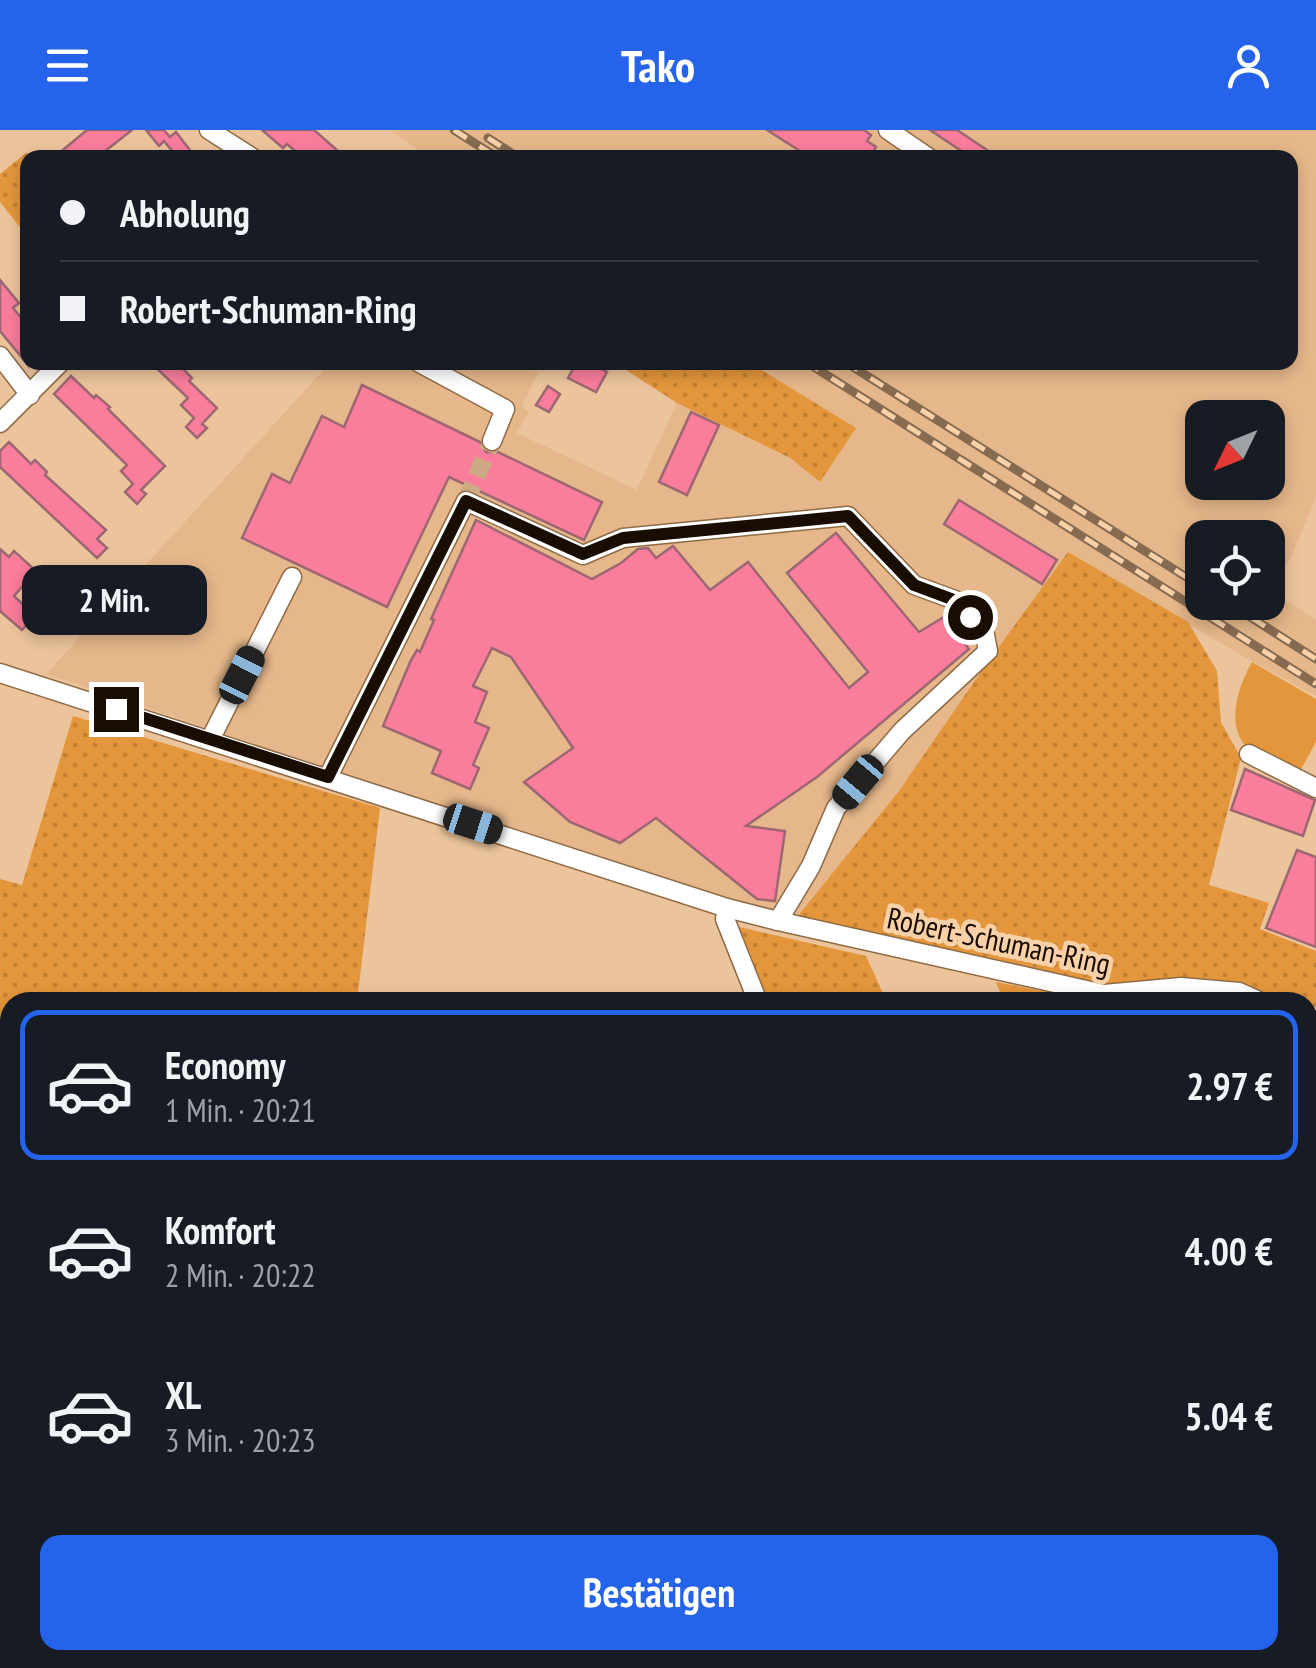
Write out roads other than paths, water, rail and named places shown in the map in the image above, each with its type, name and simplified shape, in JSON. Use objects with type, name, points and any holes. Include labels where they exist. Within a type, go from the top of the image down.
[{"type":"street","points":[[209,130],[240,150]]},
{"type":"street","points":[[888,130],[917,150]]},
{"type":"street","points":[[0,356],[30,395]]},
{"type":"street","points":[[0,423],[53,370]]},
{"type":"street","points":[[433,370],[505,408],[492,441]]},
{"type":"street","points":[[328,777],[466,501],[583,554],[623,538],[848,516],[914,585],[954,600],[985,635],[988,651],[902,731],[836,808],[811,866],[778,921]]},
{"type":"street","points":[[210,740],[292,578]]},
{"type":"street","name":"Robert-Schuman-Ring","points":[[0,672],[727,908],[1095,992]]},
{"type":"street","points":[[1248,754],[1316,788]]},
{"type":"street","points":[[727,908],[725,918],[754,992]]},
{"type":"street","name":"Robert-Schuman-Ring","points":[[1129,992],[1180,988],[1239,992]]},
{"type":"tunnel","points":[[466,501],[492,441]]},
{"type":"railway","points":[[454,130],[485,150]]},
{"type":"railway","points":[[488,138],[507,150]]},
{"type":"railway","points":[[819,370],[1316,684]]},
{"type":"railway","points":[[858,370],[1185,576]]},
{"type":"railway","points":[[1255,620],[1316,659]]}]
